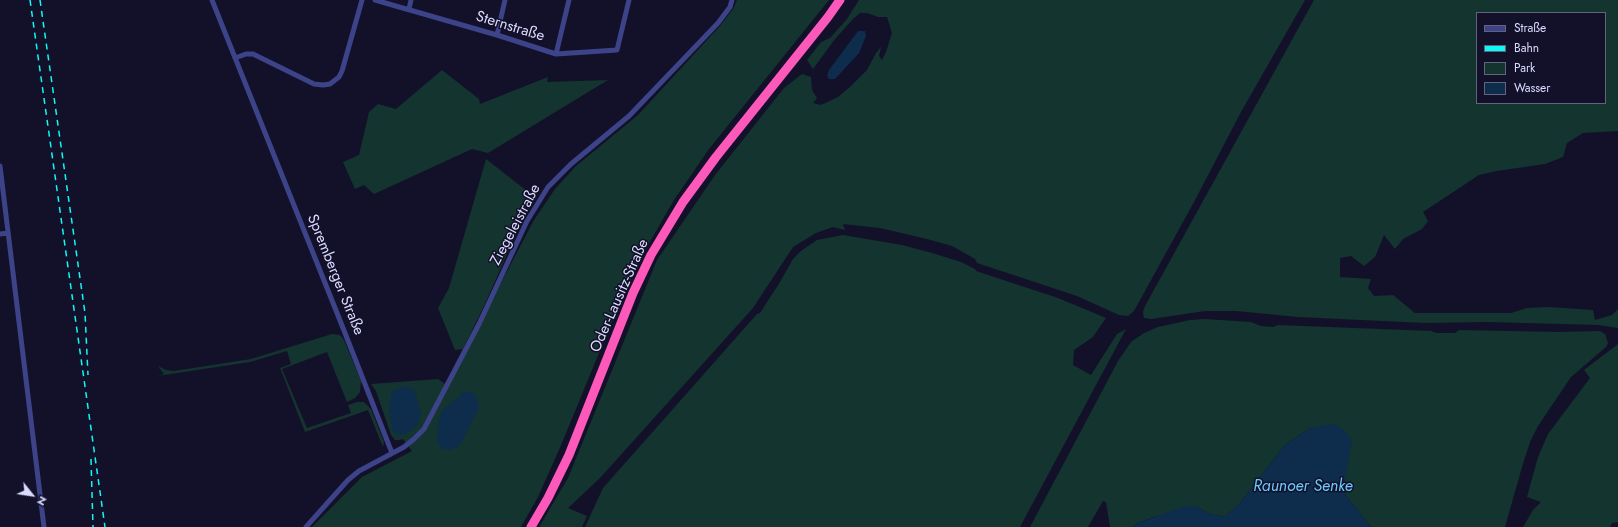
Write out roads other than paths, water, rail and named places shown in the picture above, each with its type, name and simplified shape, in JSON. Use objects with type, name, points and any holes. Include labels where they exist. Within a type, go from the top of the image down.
[{"type":"highway","name":"Oder-Lausitz-Straße","points":[[531,527],[548,498],[569,454],[627,307],[651,255],[682,202],[840,0]]},
{"type":"street","name":"Spremberger Straße","points":[[212,0],[344,328],[392,453]]},
{"type":"street","points":[[235,58],[246,54],[253,54],[314,84],[330,84],[342,71],[362,0]]},
{"type":"street","name":"Sternstraße","points":[[375,0],[497,35],[556,54],[616,50],[629,0]]},
{"type":"street","points":[[409,9],[411,0]]},
{"type":"street","points":[[497,35],[505,0]]},
{"type":"street","points":[[556,54],[569,0]]},
{"type":"street","name":"Ziegeleistraße","points":[[392,453],[404,447],[424,429],[479,324],[528,221],[548,187],[571,164],[629,116],[718,23],[730,7],[732,0]]},
{"type":"street","points":[[0,166],[44,527]]},
{"type":"street","points":[[0,234],[8,233]]},
{"type":"street","points":[[306,527],[348,480],[359,471],[392,453]]},
{"type":"water","points":[[858,31],[865,31],[866,36],[859,53],[835,79],[829,79],[827,76],[829,70]]},
{"type":"water","points":[[405,386],[415,391],[421,415],[417,426],[404,435],[398,435],[393,432],[389,411],[392,391]]},
{"type":"water","points":[[465,391],[475,394],[479,408],[460,445],[451,450],[442,449],[437,440],[439,419],[442,411]]},
{"type":"water","name":"Raunoer Senke","points":[[1335,424],[1344,430],[1352,440],[1343,492],[1371,527],[1133,527],[1138,523],[1185,506],[1195,506],[1210,514],[1225,517],[1240,503],[1285,445],[1310,428]]},
{"type":"railway","points":[[30,0],[105,527]]},
{"type":"railway","points":[[40,0],[85,313],[88,375]]},
{"type":"railway","points":[[91,459],[93,527]]}]
